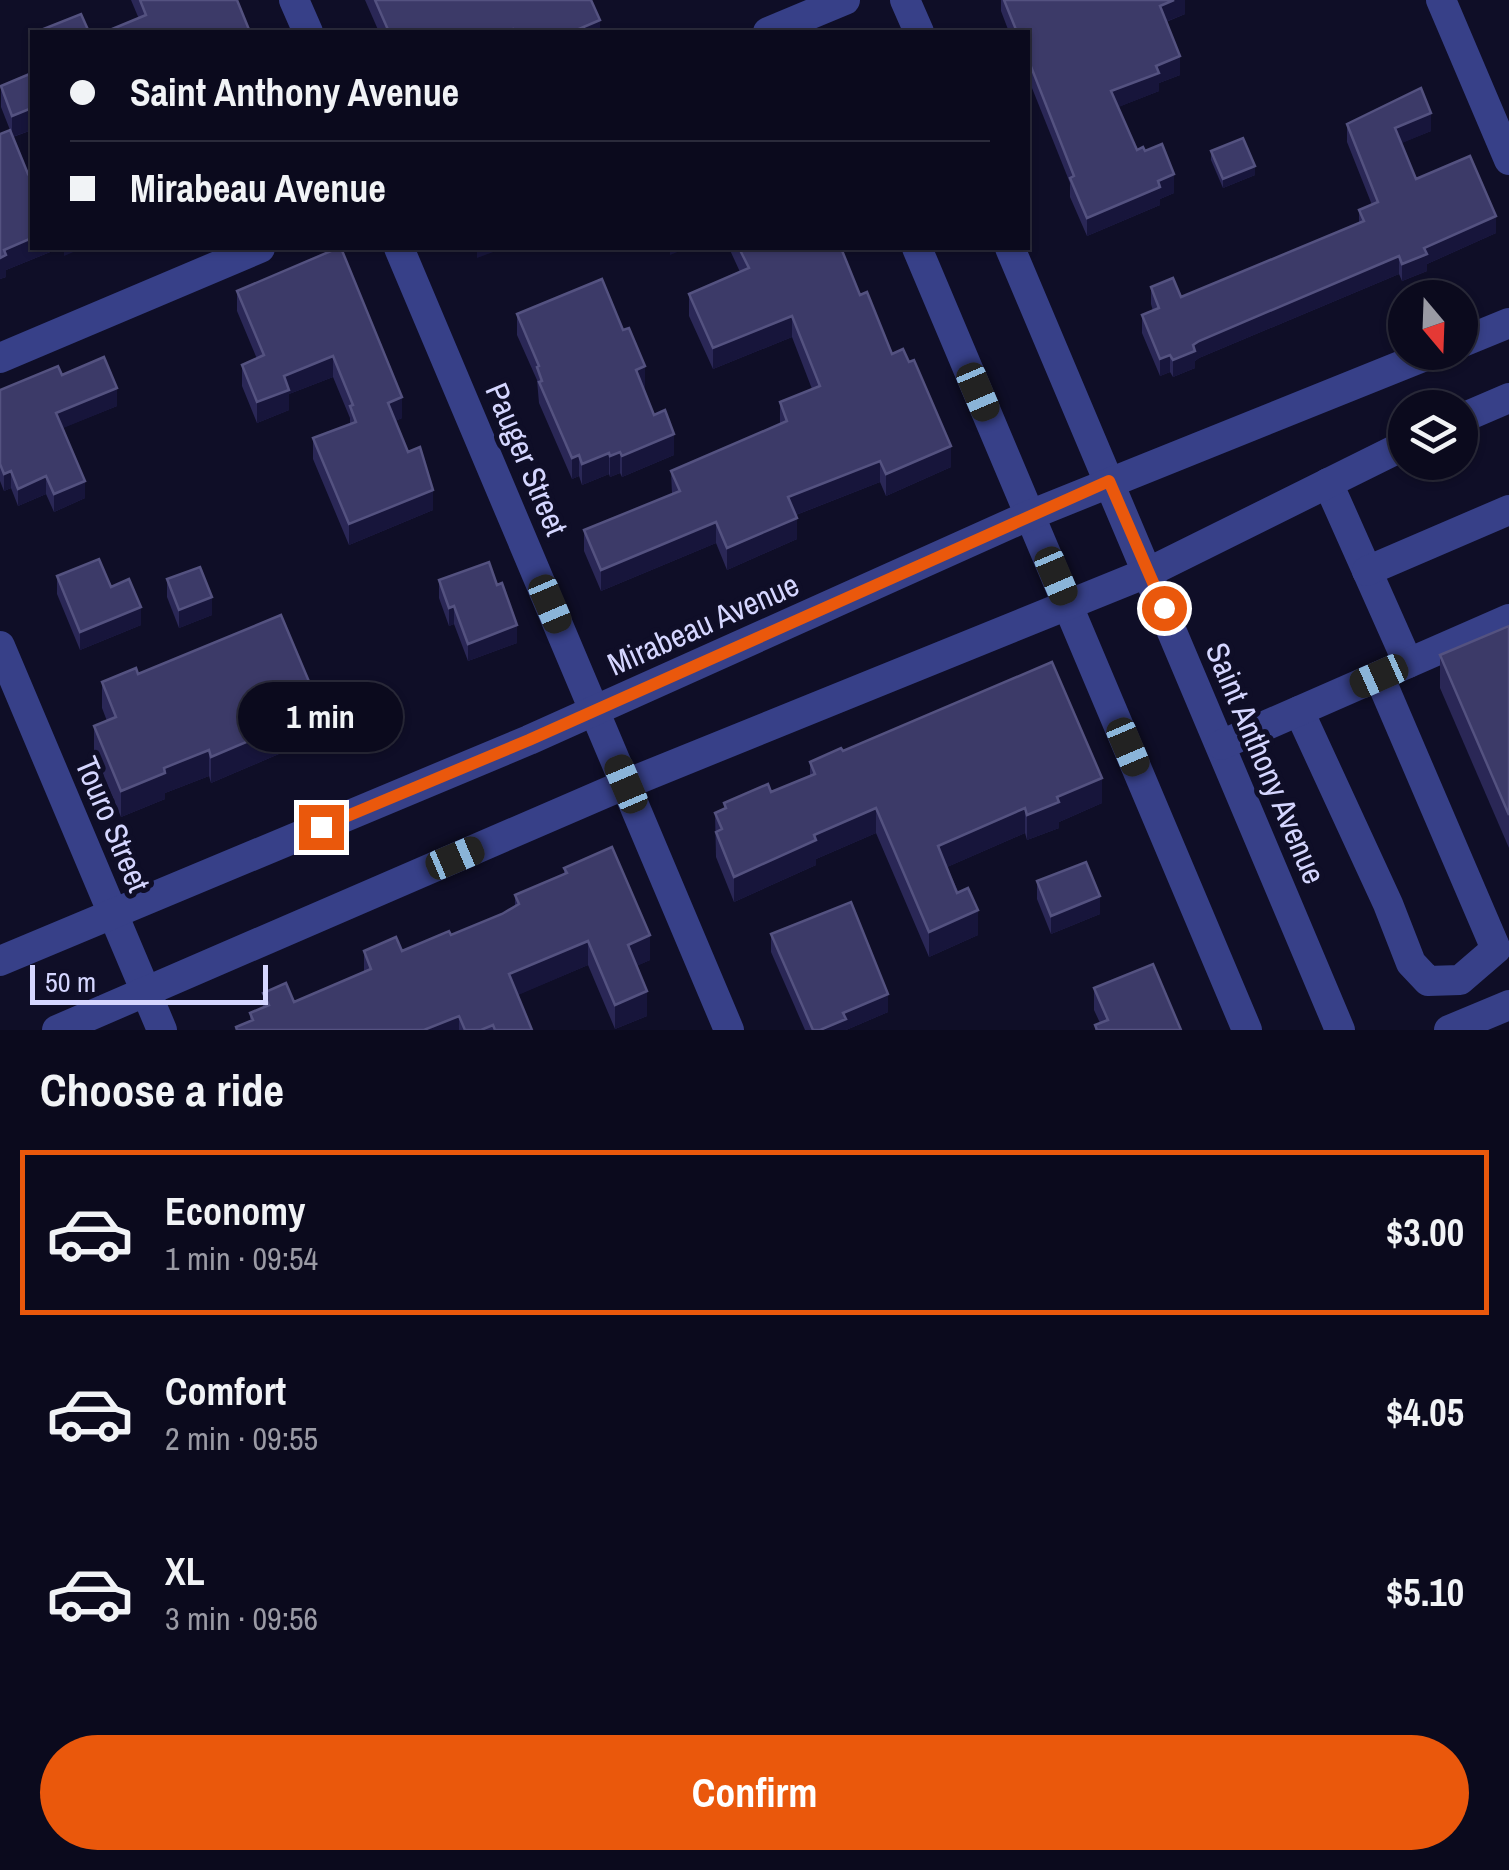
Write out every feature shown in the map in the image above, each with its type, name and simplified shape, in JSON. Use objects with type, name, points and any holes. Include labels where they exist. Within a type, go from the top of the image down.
[{"type":"street","points":[[294,0],[307,30]]},
{"type":"street","points":[[905,0],[918,30]]},
{"type":"street","points":[[1442,0],[1509,160]]},
{"type":"street","points":[[774,30],[826,11]]},
{"type":"street","points":[[0,358],[255,250]]},
{"type":"street","name":"Pauger Street","points":[[400,250],[730,1030]]},
{"type":"street","points":[[918,250],[1247,1030]]},
{"type":"street","name":"Saint Anthony Avenue","points":[[1011,250],[1340,1030]]},
{"type":"street","points":[[1478,336],[1509,323]]},
{"type":"street","name":"Mirabeau Avenue","points":[[0,961],[596,710],[1109,481],[1390,370]]},
{"type":"street","points":[[1478,411],[1509,398]]},
{"type":"street","points":[[57,1030],[626,784],[1149,572],[1388,453]]},
{"type":"street","points":[[1328,483],[1408,663]]},
{"type":"street","points":[[1367,570],[1509,510]]},
{"type":"street","points":[[1221,745],[1509,619]]},
{"type":"street","name":"Touro Street","points":[[0,646],[162,1030]]},
{"type":"street","points":[[1299,710],[1412,963],[1428,980],[1460,980],[1496,949],[1379,676]]},
{"type":"street","points":[[1449,1030],[1509,1004]]},
{"type":"building","points":[[140,0],[237,0],[249,30],[110,30],[146,15]]},
{"type":"building","points":[[375,0],[591,0],[600,20],[577,30],[388,30]]},
{"type":"building","points":[[1004,0],[1174,0],[1160,6],[1180,56],[1156,66],[1159,73],[1111,91],[1137,150],[1162,144],[1174,174],[1158,181],[1160,187],[1087,218],[1030,64],[1030,30],[1016,30]]},
{"type":"building","points":[[81,14],[88,30],[41,30]]},
{"type":"building","points":[[30,74],[30,109],[12,116],[1,86]]},
{"type":"building","points":[[1421,88],[1431,113],[1395,128],[1416,179],[1470,156],[1496,216],[1424,248],[1427,254],[1402,264],[1399,256],[1199,341],[1193,345],[1195,351],[1173,360],[1170,355],[1160,359],[1142,315],[1159,308],[1151,287],[1173,278],[1181,297],[1364,221],[1359,210],[1378,202],[1347,124]]},
{"type":"building","points":[[10,130],[30,173],[30,239],[4,250],[6,255],[0,258],[0,134]]},
{"type":"building","points":[[1243,138],[1255,166],[1223,179],[1211,151]]},
{"type":"building","points":[[333,250],[342,250],[402,397],[388,403],[408,452],[420,447],[433,490],[349,524],[313,438],[356,422],[333,356],[284,376],[289,390],[257,402],[242,365],[264,355],[237,291]]},
{"type":"building","points":[[740,250],[842,250],[860,295],[867,292],[892,354],[903,349],[909,362],[914,360],[951,446],[886,474],[880,461],[788,497],[797,518],[727,548],[716,522],[601,570],[584,530],[680,491],[671,471],[787,421],[780,402],[820,386],[792,316],[713,348],[689,294],[749,268]]},
{"type":"building","points":[[602,279],[623,330],[629,328],[645,366],[636,370],[654,415],[665,410],[674,434],[622,456],[620,452],[610,456],[609,453],[582,464],[579,455],[572,458],[539,382],[539,366],[517,314]]},
{"type":"building","points":[[104,357],[117,388],[56,413],[85,481],[54,494],[46,476],[18,489],[11,471],[4,474],[0,464],[0,390],[58,366],[62,375]]},
{"type":"building","points":[[99,559],[111,587],[129,579],[141,607],[80,632],[57,576]]},
{"type":"building","points":[[489,562],[497,585],[502,583],[517,625],[468,644],[439,580]]},
{"type":"building","points":[[200,567],[212,597],[179,610],[167,579]]},
{"type":"building","points":[[281,615],[321,710],[211,757],[209,750],[164,768],[165,773],[121,791],[94,726],[116,717],[102,682],[136,668],[138,674]]},
{"type":"building","points":[[1509,626],[1509,815],[1440,655]]},
{"type":"building","points":[[1052,662],[1102,778],[1057,797],[1059,802],[1027,815],[1025,808],[938,846],[957,893],[968,888],[978,910],[929,932],[876,808],[734,877],[716,832],[722,829],[715,813],[726,808],[724,803],[768,784],[771,792],[815,774],[810,762]]},
{"type":"building","points":[[612,847],[650,935],[628,945],[647,991],[615,1005],[588,941],[509,974],[532,1030],[495,1030],[493,1025],[465,1030],[459,1016],[424,1030],[237,1030],[236,1027],[253,1020],[250,1013],[269,1005],[263,993],[286,983],[294,1002],[371,969],[364,951],[396,937],[402,951],[502,914],[519,904],[515,895],[567,873],[564,868]]},
{"type":"building","points":[[1086,862],[1100,896],[1051,916],[1037,881]]},
{"type":"building","points":[[851,902],[888,994],[843,1013],[846,1019],[813,1030],[771,934]]},
{"type":"building","points":[[1153,964],[1181,1030],[1097,1030],[1095,1025],[1108,1020],[1094,988]]},
{"type":"route","points":[[321,827],[529,740],[1109,481],[1164,608]]}]
